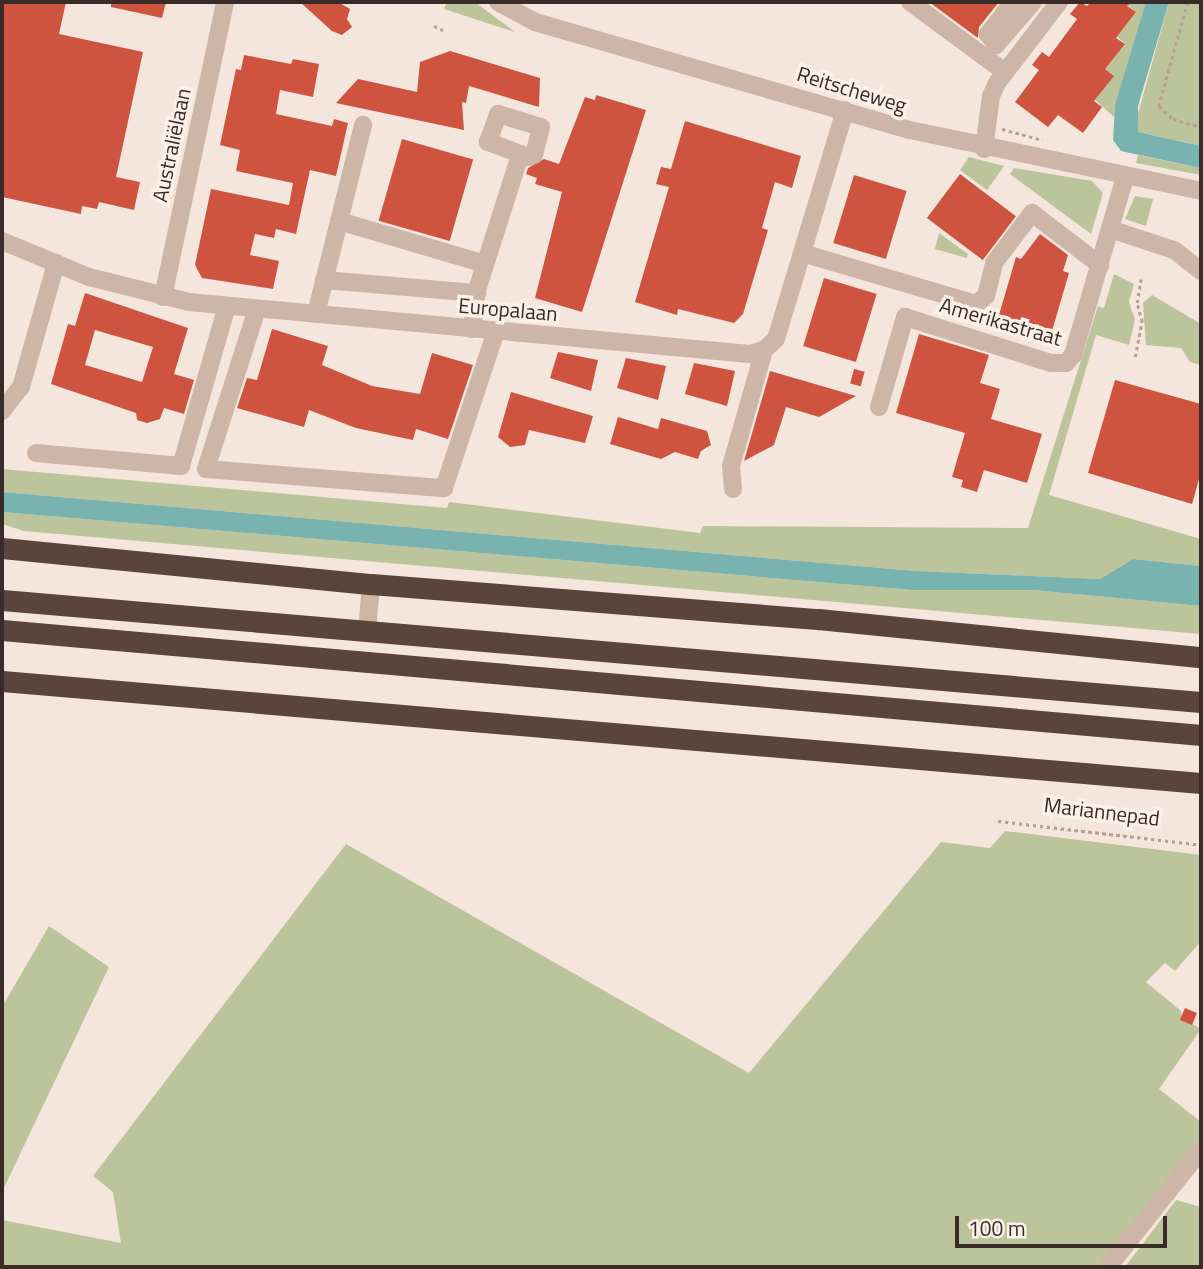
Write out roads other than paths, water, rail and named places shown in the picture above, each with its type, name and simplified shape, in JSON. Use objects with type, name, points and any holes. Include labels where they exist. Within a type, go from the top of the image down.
[{"type":"highway","points":[[2,548],[371,584],[818,619],[1201,657]]},
{"type":"highway","points":[[2,600],[1201,702]]},
{"type":"highway","points":[[2,631],[1201,735]]},
{"type":"highway","points":[[2,681],[1201,783]]},
{"type":"highway","points":[[1128,776],[1201,793]]},
{"type":"street","name":"Australiëlaan","points":[[163,297],[225,2]]},
{"type":"street","name":"Reitscheweg","points":[[498,2],[535,22],[984,149],[1201,191]]},
{"type":"street","points":[[910,2],[1005,72]]},
{"type":"street","points":[[1013,2],[988,34],[996,45],[1033,2]]},
{"type":"street","points":[[984,149],[991,96],[1005,72],[1059,2]]},
{"type":"street","points":[[733,489],[731,466],[764,350],[776,339],[845,110]]},
{"type":"street","points":[[316,314],[363,125]]},
{"type":"street","points":[[472,328],[485,264],[520,155]]},
{"type":"street","name":"Amerikastraat","points":[[879,407],[905,317],[1051,363],[1066,363],[1073,355],[1125,177]]},
{"type":"street","name":"Amerikastraat","points":[[802,253],[976,304],[986,296],[994,263],[1032,213],[1100,265]]},
{"type":"street","points":[[339,221],[485,264]]},
{"type":"street","points":[[1110,229],[1174,250],[1201,271]]},
{"type":"street","name":"Europalaan","points":[[2,241],[56,263],[163,297],[257,309],[750,354],[764,350]]},
{"type":"street","points":[[2,411],[21,387],[56,263]]},
{"type":"street","points":[[324,280],[477,293]]},
{"type":"street","points":[[36,453],[181,466],[227,306]]},
{"type":"street","points":[[257,309],[206,469],[444,488],[496,331]]},
{"type":"street","points":[[367,632],[371,584]]},
{"type":"street","points":[[1108,1267],[1201,1150]]},
{"type":"water","points":[[1146,2],[1169,2],[1138,106],[1138,132],[1201,146],[1201,168],[1121,151],[1113,140],[1115,105]]},
{"type":"water","points":[[2,492],[916,571],[1100,579],[1133,559],[1201,566],[1201,606],[1033,590],[912,590],[2,512]]}]
